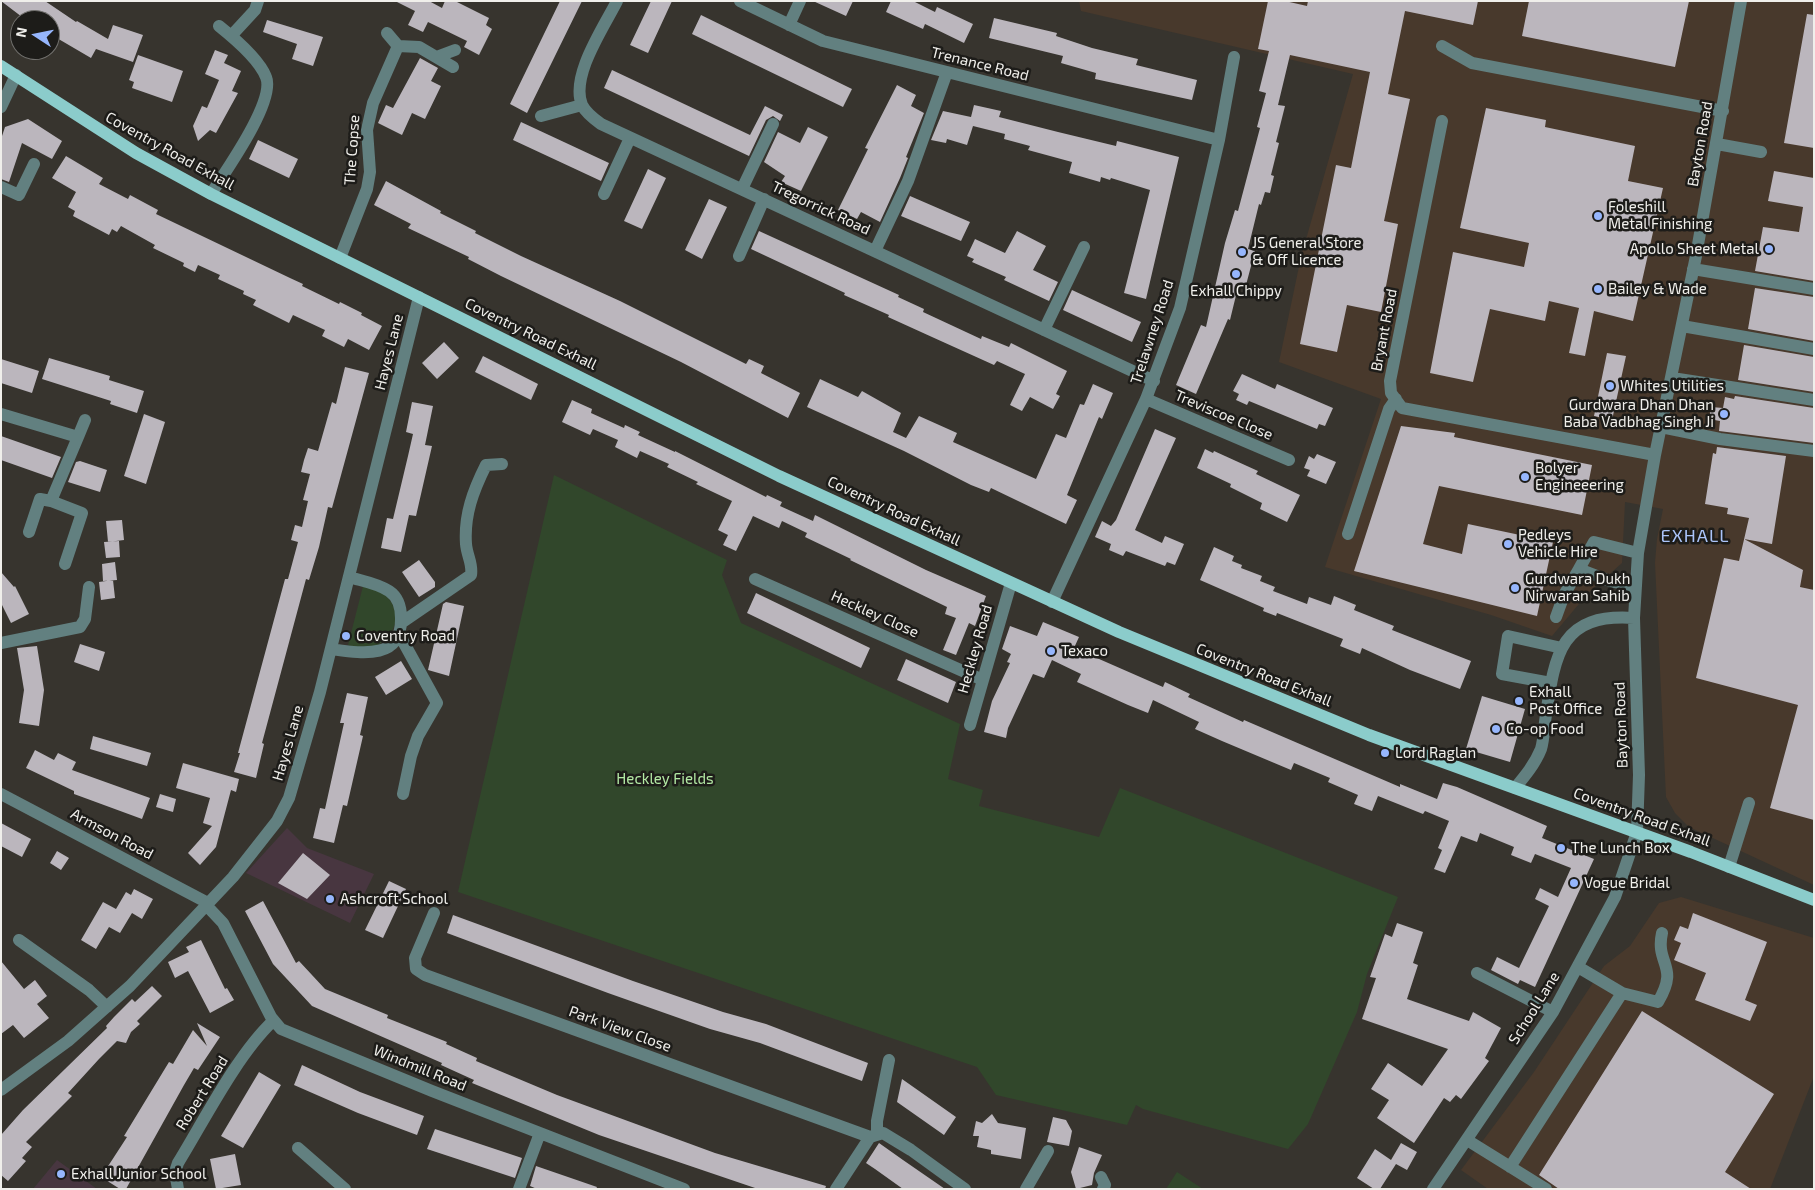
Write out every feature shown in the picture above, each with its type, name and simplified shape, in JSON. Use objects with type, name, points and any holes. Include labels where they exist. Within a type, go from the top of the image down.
[{"type":"main road","name":"Coventry Road Exhall","points":[[1,66],[120,143],[211,194],[779,476],[1052,602],[1199,666],[1368,735],[1637,832],[1814,900]]},
{"type":"street","points":[[231,36],[255,10],[258,1]]},
{"type":"street","points":[[541,116],[582,105],[580,92],[582,74],[617,1]]},
{"type":"street","name":"Trenance Road","points":[[740,1],[823,41],[1219,140]]},
{"type":"street","points":[[789,26],[800,1]]},
{"type":"street","name":"Bayton Road","points":[[1637,832],[1639,775],[1634,618],[1638,553],[1655,454],[1672,378],[1723,111],[1741,1]]},
{"type":"street","points":[[211,194],[246,139],[266,100],[267,78],[242,45],[219,26]]},
{"type":"street","points":[[387,33],[398,46],[420,47],[439,56],[453,67]]},
{"type":"street","name":"The Copse","points":[[340,258],[367,190],[370,172],[367,130],[373,103],[398,46]]},
{"type":"street","points":[[1442,46],[1472,63],[1723,111]]},
{"type":"street","points":[[439,56],[455,50]]},
{"type":"street","name":"Trelawney Road","points":[[1052,602],[1154,381],[1180,308],[1219,140],[1234,57]]},
{"type":"street","points":[[875,251],[908,181],[947,72]]},
{"type":"street","points":[[1,107],[16,75]]},
{"type":"street","name":"Tregorrick Road","points":[[582,105],[589,115],[601,124],[630,138],[1154,381]]},
{"type":"street","name":"Bryant Road","points":[[1396,399],[1391,393],[1390,381],[1442,121]]},
{"type":"street","points":[[742,189],[773,124]]},
{"type":"street","points":[[604,194],[630,138]]},
{"type":"street","points":[[1716,144],[1761,152]]},
{"type":"street","points":[[1,186],[20,195],[34,164]]},
{"type":"street","points":[[739,256],[764,199]]},
{"type":"street","points":[[1044,330],[1084,247]]},
{"type":"street","points":[[1693,269],[1814,289]]},
{"type":"street","name":"Hayes Lane","points":[[1,1090],[68,1041],[156,960],[232,877],[277,821],[289,798],[298,774],[419,297]]},
{"type":"street","points":[[1682,326],[1814,349]]},
{"type":"street","points":[[1672,378],[1814,400]]},
{"type":"street","name":"Treviscoe Close","points":[[1146,399],[1289,460]]},
{"type":"street","points":[[1348,534],[1389,409],[1396,399],[1402,408],[1655,454]]},
{"type":"street","points":[[1,414],[78,437]]},
{"type":"street","points":[[50,501],[85,420]]},
{"type":"street","points":[[1661,427],[1720,439],[1814,451]]},
{"type":"street","points":[[400,629],[470,575],[472,566],[467,554],[466,542],[466,519],[470,501],[486,465],[502,464]]},
{"type":"street","points":[[28,532],[40,498],[82,513],[65,564]]},
{"type":"street","points":[[1556,617],[1564,595],[1594,542],[1638,553]]},
{"type":"street","points":[[1579,569],[1610,581],[1636,586]]},
{"type":"street","points":[[331,649],[366,654],[392,645],[400,629],[401,608],[390,592],[349,577]]},
{"type":"street","name":"Heckley Close","points":[[755,578],[983,680]]},
{"type":"street","name":"Heckley Road","points":[[970,725],[1011,583]]},
{"type":"street","points":[[1,642],[80,627],[85,619],[90,587]]},
{"type":"street","points":[[1515,788],[1533,764],[1541,748],[1550,683],[1562,648],[1574,631],[1589,622],[1609,616],[1634,618]]},
{"type":"street","points":[[400,629],[436,703],[418,736],[411,756],[403,794]]},
{"type":"street","points":[[1550,683],[1502,674],[1508,636],[1562,648]]},
{"type":"street","name":"Armson Road","points":[[1,794],[207,904]]},
{"type":"street","points":[[1729,867],[1749,803]]},
{"type":"street","name":"School Lane","points":[[1433,1189],[1553,1012],[1615,897],[1637,832]]},
{"type":"street","name":"Windmill Road","points":[[207,904],[223,922],[273,1021],[288,1034],[684,1189]]},
{"type":"street","name":"Park View Close","points":[[434,914],[414,964],[416,969],[425,975],[874,1136]]},
{"type":"street","points":[[1578,967],[1622,993],[1658,1002],[1666,989],[1669,977],[1661,949],[1662,933]]},
{"type":"street","points":[[19,940],[89,990],[107,1007]]},
{"type":"street","points":[[1477,973],[1553,1012]]},
{"type":"street","points":[[1510,1167],[1622,993]]},
{"type":"street","name":"Robert Road","points":[[178,1189],[175,1172],[178,1162],[256,1038],[273,1021]]},
{"type":"street","points":[[836,1189],[874,1136],[889,1060]]},
{"type":"street","points":[[519,1189],[540,1133]]},
{"type":"street","points":[[874,1136],[890,1136],[965,1189]]},
{"type":"street","points":[[1467,1140],[1546,1189]]},
{"type":"street","points":[[298,1148],[345,1189]]},
{"type":"street","points":[[1026,1189],[1048,1152]]},
{"type":"shaded area","points":[[1079,1],[1814,1],[1814,885],[1689,827],[1675,813],[1666,797],[1655,563],[1657,539],[1663,509],[1625,502],[1622,563],[1589,592],[1552,636],[1491,615],[1325,567],[1381,399],[1279,362],[1301,257],[1353,74],[1081,11]]},
{"type":"shaded area","name":"Ashcroft School","points":[[287,828],[307,848],[374,874],[350,923],[246,873]]},
{"type":"shaded area","points":[[1681,897],[1814,938],[1814,1076],[1770,1189],[1488,1189],[1461,1170],[1534,1072],[1604,966],[1630,946],[1659,903]]},
{"type":"shaded area","name":"Exhall Junior School","points":[[57,1160],[97,1189],[33,1189]]},
{"type":"green space","name":"Heckley Fields","points":[[554,475],[727,560],[722,575],[741,623],[960,724],[948,779],[983,790],[979,806],[1099,837],[1120,788],[1398,897],[1367,974],[1357,1012],[1308,1124],[1288,1149],[1143,1109],[1136,1105],[1127,1125],[996,1095],[977,1067],[458,892]]},
{"type":"green space","points":[[363,586],[378,590],[385,595],[392,603],[396,620],[389,636],[382,643],[374,647],[360,649],[348,645]]},
{"type":"green space","points":[[1177,1172],[1203,1189],[1166,1189]]},
{"type":"building","points":[[1,1],[45,1],[58,10],[13,10]]},
{"type":"building","points":[[395,1],[429,1],[442,8],[445,1],[455,1],[489,18],[486,25],[492,29],[479,55],[464,47],[467,41],[428,22],[423,32],[408,25],[415,11]]},
{"type":"building","points":[[560,1],[582,1],[527,113],[510,104]]},
{"type":"building","points":[[651,1],[672,1],[648,53],[630,45]]},
{"type":"building","points":[[813,1],[853,1],[846,16]]},
{"type":"building","points":[[891,1],[913,1],[935,12],[937,7],[973,24],[964,43],[925,24],[923,29],[886,12]]},
{"type":"building","points":[[1268,1],[1285,1],[1307,6],[1308,1],[1478,1],[1473,25],[1405,11],[1388,94],[1410,99],[1384,221],[1398,224],[1381,312],[1347,305],[1337,352],[1300,344],[1336,165],[1351,168],[1370,72],[1290,55],[1278,105],[1285,106],[1276,142],[1279,143],[1271,175],[1274,176],[1270,193],[1265,192],[1261,205],[1259,204],[1248,249],[1255,251],[1246,285],[1239,283],[1230,320],[1228,319],[1196,394],[1176,385],[1201,325],[1206,327],[1225,243],[1235,210],[1238,211],[1260,128],[1257,127],[1266,93],[1259,91],[1269,51],[1258,49]]},
{"type":"building","points":[[1529,1],[1689,1],[1675,67],[1522,36]]},
{"type":"building","points":[[60,11],[108,39],[113,25],[143,35],[133,62],[96,49],[91,58],[60,40]]},
{"type":"building","points":[[1807,14],[1814,15],[1814,148],[1784,143]]},
{"type":"building","points":[[701,15],[852,89],[843,107],[692,34]]},
{"type":"building","points":[[994,18],[1057,33],[1056,36],[1092,48],[1138,59],[1136,65],[1197,80],[1192,100],[1095,79],[1096,73],[1061,63],[1063,56],[989,38]]},
{"type":"building","points":[[267,20],[323,37],[313,66],[292,59],[297,44],[263,32]]},
{"type":"building","points":[[215,50],[228,55],[224,63],[241,71],[232,91],[238,93],[216,133],[210,130],[198,141],[193,126],[202,106],[207,108],[219,80],[205,74]]},
{"type":"building","points":[[138,55],[183,71],[172,102],[132,88],[134,82],[129,80]]},
{"type":"building","points":[[420,58],[438,68],[431,81],[441,86],[425,119],[412,113],[402,135],[378,123],[386,105],[393,108]]},
{"type":"building","points":[[612,70],[750,135],[765,106],[783,115],[780,121],[773,116],[766,120],[749,156],[604,88]]},
{"type":"building","points":[[897,85],[916,95],[911,106],[924,113],[906,157],[908,158],[900,178],[880,222],[861,212],[857,219],[838,210],[868,149],[865,148]]},
{"type":"building","points":[[974,105],[1001,111],[999,117],[1058,132],[1116,146],[1117,141],[1179,157],[1146,299],[1124,293],[1150,190],[1111,178],[1110,180],[1101,177],[1100,182],[1069,173],[1072,162],[1028,150],[1030,146],[1004,139],[1005,134],[973,126],[967,145],[947,139],[946,143],[931,140],[943,111],[971,117]]},
{"type":"building","points":[[1486,108],[1546,120],[1545,127],[1635,146],[1628,181],[1663,188],[1633,321],[1594,311],[1585,356],[1569,353],[1579,308],[1549,301],[1545,321],[1490,309],[1473,382],[1430,373],[1453,252],[1524,267],[1529,243],[1460,228]]},
{"type":"building","points":[[28,119],[62,141],[52,159],[22,143],[9,182],[1,179],[1,139],[5,127]]},
{"type":"building","points":[[521,122],[609,163],[601,181],[513,140]]},
{"type":"building","points":[[808,127],[828,137],[801,191],[781,182],[785,176],[764,162],[778,132],[800,143]]},
{"type":"building","points":[[258,140],[298,159],[289,178],[249,159]]},
{"type":"building","points":[[66,156],[103,178],[99,184],[128,199],[130,195],[158,210],[156,214],[303,284],[302,286],[339,304],[340,302],[362,313],[361,315],[382,326],[369,350],[348,339],[344,347],[322,336],[325,330],[293,315],[289,323],[253,305],[256,300],[243,294],[244,291],[218,279],[220,275],[198,265],[195,272],[183,266],[184,263],[153,248],[155,245],[121,226],[117,232],[112,229],[109,235],[73,216],[75,211],[68,207],[76,192],[52,178]]},
{"type":"building","points":[[648,169],[666,178],[642,229],[624,221]]},
{"type":"building","points":[[1774,171],[1814,178],[1814,281],[1755,271],[1763,227],[1799,232],[1803,207],[1768,201]]},
{"type":"building","points":[[386,181],[441,211],[440,213],[476,231],[475,233],[521,256],[620,301],[746,364],[749,359],[764,366],[761,373],[800,393],[788,418],[681,362],[501,276],[468,259],[469,257],[408,228],[411,224],[374,205]]},
{"type":"building","points":[[910,196],[970,222],[961,241],[901,216]]},
{"type":"building","points":[[709,199],[727,207],[702,259],[685,250]]},
{"type":"building","points":[[759,231],[899,295],[898,297],[924,309],[923,312],[981,339],[982,336],[1009,347],[1011,343],[1067,371],[1056,394],[1060,396],[1053,409],[1030,397],[1022,411],[1010,405],[1025,374],[997,361],[994,365],[888,317],[889,315],[844,295],[845,293],[751,249]]},
{"type":"building","points":[[1017,231],[1046,246],[1033,270],[1058,282],[1049,301],[1004,280],[1006,277],[972,262],[974,259],[967,256],[975,239],[1005,253]]},
{"type":"building","points":[[1755,288],[1814,297],[1814,341],[1748,329]]},
{"type":"building","points":[[1072,290],[1141,322],[1132,342],[1063,310]]},
{"type":"building","points":[[444,342],[459,358],[437,379],[422,363]]},
{"type":"building","points":[[1744,345],[1814,357],[1814,392],[1738,380]]},
{"type":"building","name":"Whites Utilities","points":[[1607,353],[1626,356],[1612,420],[1594,416]]},
{"type":"building","points":[[483,356],[538,384],[531,400],[475,372]]},
{"type":"building","points":[[49,358],[110,376],[109,380],[144,391],[137,413],[110,404],[111,401],[42,379]]},
{"type":"building","points":[[1,359],[39,371],[32,393],[1,383]]},
{"type":"building","points":[[345,367],[369,373],[332,508],[328,507],[309,580],[306,579],[262,743],[264,744],[256,778],[234,772],[240,753],[238,753],[285,579],[288,579],[298,542],[291,540],[295,525],[302,527],[308,501],[303,500],[310,474],[301,472],[304,460],[308,448],[318,451],[332,402],[336,404]]},
{"type":"building","points":[[1242,374],[1275,389],[1277,384],[1333,408],[1325,426],[1319,424],[1317,429],[1249,401],[1247,405],[1236,400],[1239,394],[1233,391]]},
{"type":"building","points":[[820,379],[858,397],[862,391],[901,413],[893,432],[906,438],[919,416],[957,433],[953,442],[1036,479],[1056,434],[1066,438],[1080,404],[1084,405],[1093,384],[1113,393],[1102,419],[1099,417],[1067,495],[1077,500],[1066,524],[991,488],[989,492],[971,485],[904,451],[807,407]]},
{"type":"building","points":[[1735,396],[1814,408],[1814,443],[1719,431],[1720,421],[1709,419],[1711,407],[1723,408],[1725,397],[1734,399]]},
{"type":"building","points":[[572,400],[592,409],[591,413],[624,428],[625,425],[640,432],[638,435],[675,451],[766,497],[767,495],[782,502],[780,506],[813,521],[815,515],[926,570],[986,596],[975,626],[969,623],[956,655],[943,650],[956,618],[945,614],[947,607],[805,537],[807,533],[782,521],[779,528],[753,516],[736,551],[723,545],[728,535],[718,530],[732,501],[696,484],[698,482],[667,467],[669,464],[640,451],[637,458],[615,447],[618,440],[593,429],[590,435],[562,422]]},
{"type":"building","points":[[412,402],[433,406],[425,445],[432,446],[416,516],[409,515],[401,552],[381,548],[387,518],[393,519],[413,434],[406,432]]},
{"type":"building","points":[[144,414],[165,422],[146,484],[124,476]]},
{"type":"building","points":[[1401,426],[1455,433],[1454,437],[1592,465],[1582,515],[1439,486],[1423,544],[1462,554],[1468,524],[1553,542],[1537,616],[1354,571]]},
{"type":"building","points":[[1155,429],[1176,438],[1135,530],[1162,543],[1165,536],[1184,544],[1175,565],[1167,562],[1165,566],[1126,551],[1123,556],[1109,550],[1111,544],[1095,537],[1102,521],[1111,526],[1116,520]]},
{"type":"building","points":[[1,436],[61,457],[52,478],[1,460]]},
{"type":"building","points":[[1717,447],[1786,456],[1772,544],[1744,539],[1749,518],[1727,514],[1728,508],[1705,504],[1713,453],[1716,454]]},
{"type":"building","points":[[1205,449],[1213,453],[1214,451],[1258,471],[1256,474],[1300,495],[1287,522],[1260,509],[1262,503],[1230,487],[1231,484],[1197,468]]},
{"type":"building","points":[[1317,454],[1336,462],[1326,484],[1307,476],[1310,470],[1304,468],[1309,456],[1314,459]]},
{"type":"building","points":[[80,461],[107,470],[100,492],[68,482],[76,462]]},
{"type":"building","points":[[122,520],[124,540],[108,542],[106,521]]},
{"type":"building","points":[[1744,539],[1803,570],[1800,587],[1814,590],[1814,820],[1770,808],[1798,705],[1696,678],[1724,558],[1739,561]]},
{"type":"building","points":[[119,541],[120,557],[106,558],[104,542]]},
{"type":"building","points":[[1214,547],[1234,556],[1232,561],[1242,565],[1241,568],[1262,576],[1260,581],[1275,587],[1273,591],[1307,604],[1309,597],[1331,605],[1334,596],[1356,605],[1354,610],[1394,626],[1392,630],[1471,661],[1460,689],[1410,670],[1362,648],[1360,654],[1340,646],[1343,639],[1277,613],[1276,616],[1263,611],[1264,608],[1200,580]]},
{"type":"building","points":[[419,560],[435,582],[435,587],[419,597],[402,572]]},
{"type":"building","points":[[115,562],[117,580],[103,581],[102,564]]},
{"type":"building","points":[[1,572],[15,586],[29,614],[11,623],[1,603]]},
{"type":"building","points":[[113,580],[115,598],[101,600],[99,582]]},
{"type":"building","points":[[756,593],[870,648],[861,668],[747,613]]},
{"type":"building","points":[[446,602],[464,606],[449,676],[428,670],[443,604]]},
{"type":"building","points":[[1043,622],[1079,637],[1074,648],[1163,687],[1165,682],[1190,694],[1188,697],[1243,722],[1244,720],[1400,787],[1400,784],[1437,799],[1443,783],[1457,787],[1547,826],[1542,838],[1594,859],[1535,987],[1520,980],[1518,984],[1491,970],[1497,957],[1519,968],[1549,906],[1535,899],[1540,888],[1558,897],[1571,868],[1535,854],[1531,863],[1511,855],[1514,847],[1480,833],[1477,842],[1461,836],[1445,873],[1434,869],[1442,850],[1438,848],[1449,821],[1425,811],[1423,814],[1378,796],[1372,811],[1354,804],[1358,795],[1328,782],[1330,778],[1294,763],[1291,770],[1222,741],[1195,729],[1199,722],[1153,700],[1148,713],[1128,705],[1077,682],[1081,674],[1052,660],[1044,678],[1033,674],[1008,728],[1006,738],[984,732],[992,701],[1010,663],[1007,662],[1011,654],[1002,649],[1010,626],[1037,636]]},
{"type":"building","points":[[80,644],[105,652],[99,671],[74,662]]},
{"type":"building","points":[[37,646],[44,690],[39,726],[19,723],[24,690],[17,648]]},
{"type":"building","points":[[906,659],[956,682],[948,703],[897,680]]},
{"type":"building","points":[[401,661],[412,679],[386,695],[375,677]]},
{"type":"building","points":[[347,693],[368,697],[360,735],[363,736],[347,806],[343,805],[334,843],[313,838],[320,808],[325,809],[344,723],[340,723]]},
{"type":"building","name":"Co-op Food","points":[[1482,696],[1525,709],[1510,762],[1466,749]]},
{"type":"building","points":[[93,736],[151,753],[147,766],[90,749]]},
{"type":"building","points":[[35,750],[54,760],[58,753],[76,762],[72,770],[150,798],[142,819],[74,794],[74,791],[26,768]]},
{"type":"building","points":[[183,763],[239,779],[236,792],[231,790],[216,847],[200,865],[188,853],[212,826],[203,823],[210,798],[176,788]]},
{"type":"building","points":[[160,794],[176,799],[173,812],[156,807]]},
{"type":"building","points":[[1,823],[31,839],[22,857],[1,846]]},
{"type":"building","points":[[57,851],[69,858],[61,870],[50,863]]},
{"type":"building","points":[[303,853],[330,875],[307,899],[278,883]]},
{"type":"building","points":[[389,881],[406,889],[383,938],[365,930]]},
{"type":"building","points":[[134,889],[153,899],[142,919],[132,913],[120,933],[109,927],[96,949],[81,940],[103,902],[116,909],[126,892],[131,895]]},
{"type":"building","points":[[263,901],[296,963],[299,961],[325,989],[388,1015],[387,1018],[447,1042],[446,1044],[477,1058],[476,1061],[557,1095],[715,1153],[826,1186],[825,1189],[758,1189],[599,1135],[472,1083],[474,1080],[441,1065],[442,1063],[312,1006],[273,964],[245,911]]},
{"type":"building","points":[[1693,913],[1767,942],[1745,1000],[1757,1005],[1750,1021],[1695,1000],[1706,973],[1674,960],[1681,943],[1674,940],[1680,926],[1688,929]]},
{"type":"building","points":[[453,915],[633,981],[723,1012],[766,1024],[868,1063],[862,1081],[760,1043],[710,1029],[608,993],[447,933]]},
{"type":"building","points":[[1397,923],[1423,932],[1413,963],[1418,965],[1407,999],[1469,1021],[1473,1012],[1501,1028],[1485,1058],[1489,1061],[1461,1099],[1456,1095],[1450,1102],[1444,1098],[1414,1143],[1377,1118],[1389,1100],[1371,1089],[1388,1063],[1422,1086],[1448,1049],[1362,1019],[1376,978],[1370,977],[1385,934],[1392,937]]},
{"type":"building","points":[[201,940],[225,989],[227,988],[234,1000],[210,1013],[188,971],[175,978],[168,962],[189,952],[186,947]]},
{"type":"building","points":[[1,961],[24,989],[35,980],[47,996],[37,1004],[49,1018],[24,1038],[13,1025],[1,1034]]},
{"type":"building","points":[[152,986],[162,996],[137,1021],[140,1024],[131,1032],[126,1043],[117,1041],[68,1093],[72,1096],[26,1142],[32,1147],[22,1158],[26,1161],[8,1181],[1,1175],[1,1135],[23,1110],[107,1028],[106,1026],[132,999],[135,1002]]},
{"type":"building","points":[[1642,1011],[1774,1094],[1725,1172],[1751,1189],[1559,1189],[1539,1175]]},
{"type":"building","points":[[197,1023],[220,1037],[198,1070],[194,1068],[126,1189],[120,1189],[101,1177],[127,1137],[124,1136],[169,1062],[173,1064],[193,1030],[207,1046]]},
{"type":"building","points":[[302,1065],[360,1092],[424,1116],[417,1135],[358,1113],[294,1085]]},
{"type":"building","points":[[259,1072],[281,1085],[243,1148],[221,1136]]},
{"type":"building","points":[[902,1079],[956,1117],[944,1135],[897,1102]]},
{"type":"building","points":[[992,1114],[998,1123],[1026,1128],[1021,1159],[991,1154],[991,1150],[977,1147],[979,1136],[973,1136],[976,1121],[982,1123]]},
{"type":"building","points":[[1053,1117],[1066,1120],[1072,1131],[1069,1146],[1047,1142]]},
{"type":"building","points":[[435,1129],[522,1158],[515,1178],[427,1149]]},
{"type":"building","points":[[879,1143],[945,1189],[903,1189],[866,1163]]},
{"type":"building","points":[[1401,1143],[1417,1152],[1407,1170],[1396,1164],[1380,1189],[1374,1189],[1357,1178],[1375,1149],[1391,1160]]},
{"type":"building","points":[[1079,1147],[1102,1155],[1094,1173],[1092,1185],[1076,1189],[1071,1172]]},
{"type":"building","points":[[235,1154],[241,1185],[216,1189],[210,1159]]},
{"type":"building","points":[[536,1166],[597,1187],[596,1189],[537,1189],[530,1186]]},
{"type":"place","name":"Foleshill Metal Finishing","points":[[1598,216]]},
{"type":"place","name":"Apollo Sheet Metal","points":[[1769,249]]},
{"type":"place","name":"JS General Store & Off Licence","points":[[1242,252]]},
{"type":"place","name":"Exhall Chippy","points":[[1236,274]]},
{"type":"place","name":"Bailey & Wade","points":[[1598,289]]},
{"type":"place","name":"Whites Utilities","points":[[1610,386]]},
{"type":"place","name":"Gurdwara Dhan Dhan Baba Vadbhag Singh Ji","points":[[1724,414]]},
{"type":"place","name":"Bolyer Engineeering","points":[[1525,477]]},
{"type":"place","name":"Pedleys Vehicle Hire","points":[[1508,544]]},
{"type":"place","name":"Gurdwara Dukh Nirwaran Sahib","points":[[1515,588]]},
{"type":"place","name":"Coventry Road","points":[[346,636]]},
{"type":"place","name":"Texaco","points":[[1051,651]]},
{"type":"place","name":"Exhall Post Office","points":[[1519,701]]},
{"type":"place","name":"Co-op Food","points":[[1496,729]]},
{"type":"place","name":"Lord Raglan","points":[[1385,753]]},
{"type":"place","name":"The Lunch Box","points":[[1561,848]]},
{"type":"place","name":"Vogue Bridal","points":[[1574,883]]},
{"type":"place","name":"Ashcroft School","points":[[330,899]]},
{"type":"place","name":"Exhall Junior School","points":[[61,1174]]},
{"type":"district","name":"EXHALL","points":[[1695,536]]}]
